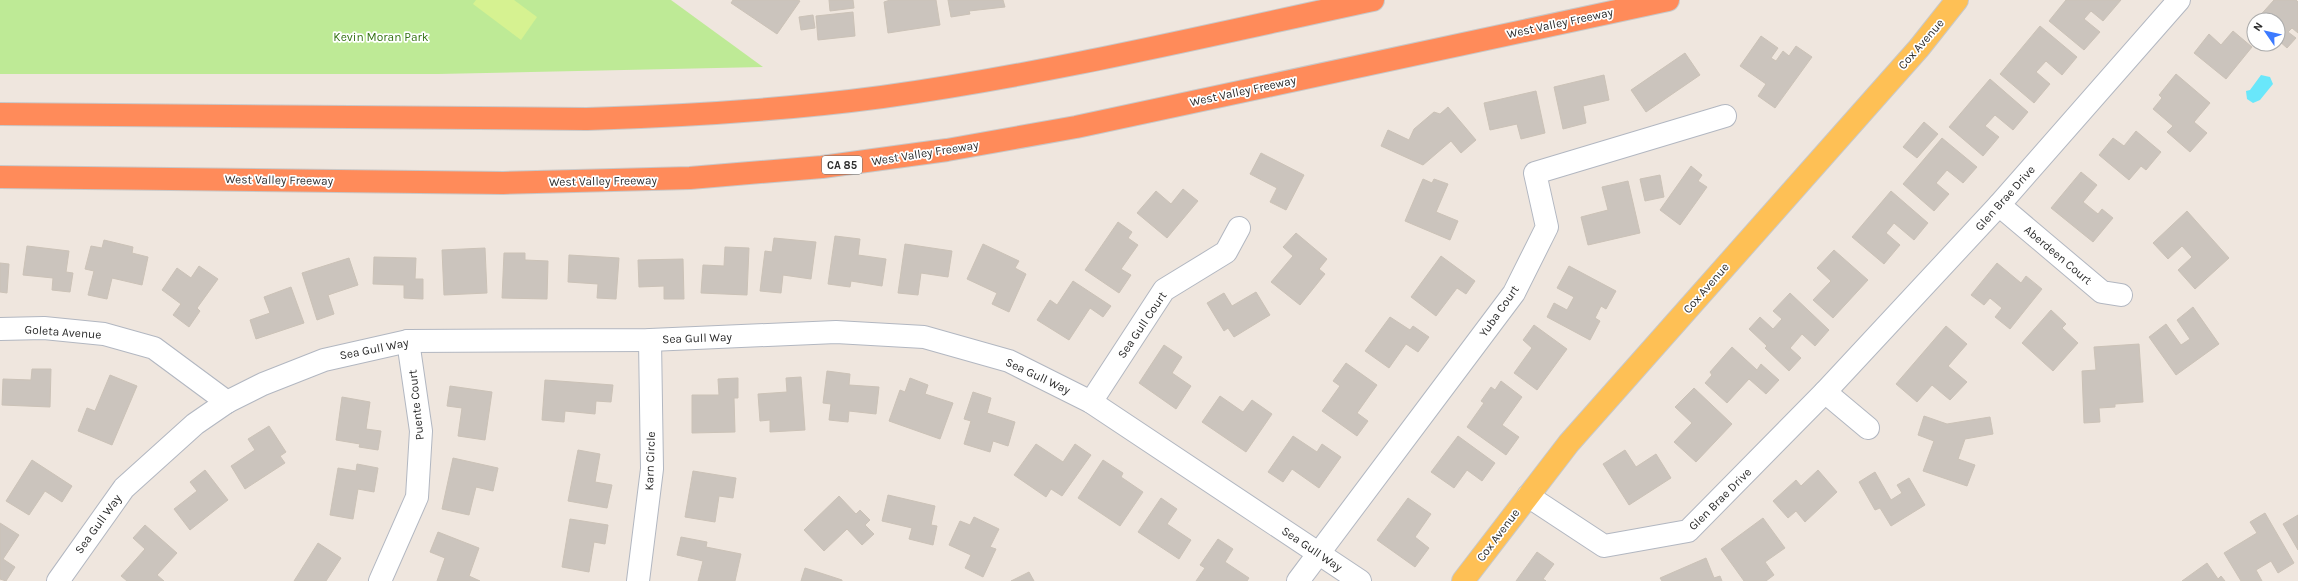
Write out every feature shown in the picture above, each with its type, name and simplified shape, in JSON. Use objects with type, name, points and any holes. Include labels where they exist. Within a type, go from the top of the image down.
[{"type":"highway","points":[[0,114],[587,119],[673,115],[815,104],[889,96],[1068,65],[1372,0]]},
{"type":"highway","name":"West Valley Freeway","points":[[0,177],[503,183],[690,178],[822,167],[947,150],[1076,127],[1668,0]]},
{"type":"main road","name":"Cox Avenue","points":[[1463,581],[1569,443],[1918,48],[1957,0]]},
{"type":"street","name":"Glen Brae Drive","points":[[1528,496],[1604,546],[1688,532],[1825,392],[2000,205],[2179,0]]},
{"type":"street","name":"Yuba Court","points":[[1319,554],[1514,293],[1547,227],[1535,173],[1725,116]]},
{"type":"street","name":"Aberdeen Court","points":[[2000,205],[2102,292],[2121,295]]},
{"type":"street","name":"Sea Gull Court","points":[[1091,402],[1164,290],[1226,252],[1239,228]]},
{"type":"street","name":"Goleta Avenue","points":[[0,329],[44,328],[104,334],[154,348],[227,402]]},
{"type":"street","name":"Sea Gull Way","points":[[58,581],[124,488],[195,424],[227,402],[263,384],[324,360],[408,341],[650,340],[836,332],[924,337],[1010,361],[1091,402],[1360,581]]},
{"type":"street","name":"Karn Circle","points":[[638,581],[652,469],[650,340]]},
{"type":"street","name":"Puente Court","points":[[380,581],[418,497],[421,431],[408,341]]},
{"type":"street","points":[[1825,392],[1868,428]]},
{"type":"street","points":[[1298,581],[1319,554]]},
{"type":"green space","name":"Kevin Moran Park","points":[[0,0],[671,0],[763,67],[438,74],[0,74]]},
{"type":"green space","points":[[476,0],[514,0],[537,17],[521,40],[473,4]]},
{"type":"water","points":[[2261,75],[2270,77],[2273,84],[2260,100],[2253,103],[2247,99],[2246,91],[2250,90]]},
{"type":"building","points":[[733,0],[800,1],[777,34],[731,3]]},
{"type":"building","points":[[829,0],[853,0],[854,8],[830,11]]},
{"type":"building","points":[[890,0],[936,0],[940,25],[888,33],[884,2]]},
{"type":"building","points":[[948,0],[1003,0],[1005,7],[969,11],[970,14],[951,17]]},
{"type":"building","points":[[2066,0],[2121,0],[2103,21],[2091,11],[2084,19],[2100,32],[2084,50],[2049,21]]},
{"type":"building","points":[[2274,0],[2296,0],[2298,2],[2298,33],[2292,28],[2288,32],[2296,38],[2287,48],[2286,12],[2263,12]]},
{"type":"building","points":[[853,12],[855,36],[818,40],[816,16]]},
{"type":"building","points":[[813,15],[815,28],[801,30],[799,17]]},
{"type":"building","points":[[2040,26],[2077,57],[2062,75],[2046,61],[2036,72],[2050,84],[2034,103],[2000,74]]},
{"type":"building","points":[[2233,31],[2246,42],[2246,52],[2248,52],[2226,79],[2194,53],[2209,34],[2221,45]]},
{"type":"building","points":[[1761,36],[1778,48],[1771,58],[1776,61],[1783,51],[1789,56],[1796,46],[1812,57],[1775,108],[1758,96],[1766,84],[1740,66]]},
{"type":"building","points":[[1685,53],[1700,75],[1646,112],[1631,90]]},
{"type":"building","points":[[2176,74],[2210,103],[2194,122],[2207,133],[2190,152],[2167,132],[2173,126],[2153,109],[2162,98],[2159,95]]},
{"type":"building","points":[[1604,75],[1609,100],[1583,106],[1586,123],[1563,129],[1554,87]]},
{"type":"building","points":[[1990,79],[2028,112],[2013,130],[1995,115],[1985,126],[1999,137],[1983,156],[1949,127]]},
{"type":"building","points":[[1536,91],[1545,133],[1521,139],[1517,124],[1490,130],[1484,103]]},
{"type":"building","points":[[1448,107],[1476,140],[1461,153],[1451,141],[1423,165],[1381,146],[1388,130],[1409,140],[1414,129],[1434,112],[1440,114]]},
{"type":"building","points":[[1924,122],[1938,134],[1917,158],[1903,147]]},
{"type":"building","points":[[2136,131],[2161,152],[2146,170],[2141,166],[2129,180],[2099,155],[2113,138],[2124,146]]},
{"type":"building","points":[[1942,138],[1977,167],[1963,183],[1947,170],[1936,183],[1949,194],[1934,211],[1903,184]]},
{"type":"building","points":[[1261,153],[1304,175],[1286,210],[1270,202],[1277,188],[1250,174]]},
{"type":"building","points":[[1691,166],[1702,175],[1698,181],[1707,187],[1680,225],[1660,210]]},
{"type":"building","points":[[2081,172],[2097,185],[2083,202],[2098,214],[2102,209],[2113,218],[2093,242],[2051,208]]},
{"type":"building","points":[[1660,175],[1664,197],[1645,201],[1640,179]]},
{"type":"building","points":[[1423,179],[1432,183],[1434,179],[1448,184],[1436,212],[1458,221],[1450,240],[1405,221]]},
{"type":"building","points":[[1628,181],[1640,233],[1588,245],[1581,217],[1608,210],[1602,187]]},
{"type":"building","points":[[1183,189],[1198,201],[1167,238],[1137,213],[1156,191],[1171,204]]},
{"type":"building","points":[[1891,191],[1928,223],[1914,240],[1894,223],[1886,233],[1900,245],[1884,264],[1852,237]]},
{"type":"building","points":[[2187,211],[2229,258],[2195,289],[2178,270],[2192,257],[2182,246],[2168,259],[2153,243]]},
{"type":"building","points":[[1118,222],[1132,232],[1128,238],[1138,245],[1121,269],[1131,275],[1119,293],[1085,270]]},
{"type":"building","points":[[1296,233],[1327,259],[1319,269],[1325,274],[1300,305],[1271,282],[1293,256],[1283,247]]},
{"type":"building","points":[[835,236],[860,239],[858,255],[886,259],[882,286],[851,281],[850,287],[828,284]]},
{"type":"building","points":[[774,238],[816,242],[811,279],[783,275],[781,293],[760,291],[765,251],[772,252]]},
{"type":"building","points":[[104,240],[133,247],[132,253],[148,257],[142,285],[112,278],[107,299],[88,295],[94,271],[85,269],[91,246],[102,248]]},
{"type":"building","points":[[905,244],[952,251],[948,277],[921,273],[918,295],[898,293]]},
{"type":"building","points":[[983,244],[1019,261],[1015,268],[1026,274],[1009,312],[992,304],[997,293],[967,279]]},
{"type":"building","points":[[27,246],[69,251],[66,272],[73,273],[70,292],[52,290],[53,278],[23,275]]},
{"type":"building","points":[[725,247],[749,248],[747,295],[701,293],[703,265],[724,266]]},
{"type":"building","points":[[485,248],[487,293],[444,295],[442,250]]},
{"type":"building","points":[[1834,250],[1868,280],[1833,318],[1813,300],[1831,281],[1817,268]]},
{"type":"building","points":[[504,253],[525,253],[525,260],[548,261],[547,299],[502,298]]},
{"type":"building","points":[[569,255],[619,258],[616,299],[597,298],[598,284],[568,282]]},
{"type":"building","points":[[1441,256],[1475,281],[1466,294],[1457,288],[1436,316],[1411,297]]},
{"type":"building","points":[[374,257],[416,258],[415,279],[423,279],[423,299],[404,298],[404,285],[373,284]]},
{"type":"building","points":[[349,258],[358,285],[328,295],[334,314],[317,320],[302,273]]},
{"type":"building","points":[[683,259],[684,299],[664,299],[664,286],[639,287],[638,260]]},
{"type":"building","points":[[0,263],[9,264],[7,293],[0,292]]},
{"type":"building","points":[[1997,263],[2021,283],[2026,276],[2042,289],[2010,329],[1995,317],[2002,308],[1990,298],[1984,305],[1971,295]]},
{"type":"building","points":[[199,266],[218,279],[197,308],[200,311],[189,327],[173,315],[181,304],[162,290],[177,268],[191,278]]},
{"type":"building","points":[[1569,266],[1616,291],[1606,309],[1601,306],[1595,318],[1600,321],[1590,340],[1547,317],[1554,303],[1567,310],[1574,297],[1557,288]]},
{"type":"building","points":[[1073,281],[1111,306],[1103,317],[1090,308],[1069,340],[1037,320],[1050,300],[1057,305]]},
{"type":"building","points":[[291,287],[304,323],[256,339],[250,320],[270,313],[264,297]]},
{"type":"building","points":[[1256,292],[1270,315],[1234,337],[1228,328],[1224,331],[1207,303],[1224,293],[1232,306]]},
{"type":"building","points":[[1790,293],[1829,330],[1815,346],[1802,334],[1790,348],[1801,358],[1789,371],[1765,348],[1767,346],[1749,329],[1760,317],[1773,329],[1782,319],[1773,311]]},
{"type":"building","points":[[2193,307],[2219,344],[2176,375],[2149,337],[2166,324],[2181,345],[2190,339],[2177,320]]},
{"type":"building","points":[[2051,310],[2066,324],[2062,328],[2078,343],[2053,371],[2022,343]]},
{"type":"building","points":[[1390,317],[1410,330],[1413,326],[1429,337],[1418,352],[1406,344],[1389,368],[1365,351]]},
{"type":"building","points":[[1534,325],[1567,349],[1537,390],[1514,373],[1532,348],[1523,340]]},
{"type":"building","points":[[1946,326],[1967,344],[1948,366],[1967,382],[1950,400],[1932,385],[1917,402],[1896,384]]},
{"type":"building","points":[[2139,344],[2143,402],[2115,404],[2115,407],[2099,408],[2100,422],[2084,423],[2082,371],[2096,370],[2094,347]]},
{"type":"building","points":[[1164,345],[1182,357],[1172,373],[1191,386],[1176,409],[1139,383]]},
{"type":"building","points":[[1732,347],[1757,370],[1761,364],[1779,380],[1766,394],[1749,379],[1727,403],[1705,383],[1712,375],[1710,372]]},
{"type":"building","points":[[1346,363],[1377,385],[1357,413],[1368,421],[1357,436],[1322,411],[1340,386],[1333,381]]},
{"type":"building","points":[[32,369],[51,369],[50,407],[2,405],[3,379],[31,380]]},
{"type":"building","points":[[827,371],[850,374],[849,385],[879,387],[876,414],[849,411],[848,422],[829,420],[831,404],[823,403]]},
{"type":"building","points":[[110,375],[137,386],[112,445],[78,431],[87,408],[95,411]]},
{"type":"building","points":[[801,377],[805,430],[770,432],[770,420],[760,421],[758,394],[787,392],[786,378]]},
{"type":"building","points":[[738,378],[738,398],[734,398],[735,432],[692,433],[692,395],[719,395],[718,379]]},
{"type":"building","points":[[910,378],[928,385],[925,394],[953,403],[940,439],[889,421],[900,390],[905,392]]},
{"type":"building","points":[[545,380],[613,385],[611,402],[596,401],[595,414],[565,411],[564,422],[542,420]]},
{"type":"building","points":[[1501,381],[1522,397],[1502,425],[1519,437],[1506,455],[1467,427],[1484,403],[1481,401],[1491,387],[1495,390]]},
{"type":"building","points":[[450,386],[492,392],[485,440],[458,436],[462,408],[447,406]]},
{"type":"building","points":[[1694,388],[1732,424],[1696,462],[1674,442],[1692,423],[1675,407]]},
{"type":"building","points":[[973,392],[991,398],[987,413],[1015,422],[1008,446],[993,441],[990,452],[964,444],[971,421],[964,419]]},
{"type":"building","points":[[1220,396],[1243,412],[1252,400],[1272,414],[1246,452],[1202,422]]},
{"type":"building","points":[[342,397],[370,402],[366,429],[381,431],[378,450],[359,447],[360,444],[336,440]]},
{"type":"building","points":[[1924,416],[1947,424],[1990,417],[1993,434],[1965,439],[1958,459],[1975,465],[1967,486],[1923,471],[1934,441],[1918,435]]},
{"type":"building","points":[[269,426],[286,452],[280,456],[285,463],[245,489],[231,466],[255,450],[248,439]]},
{"type":"building","points":[[1293,436],[1317,452],[1322,444],[1341,457],[1319,488],[1292,469],[1283,482],[1268,472]]},
{"type":"building","points":[[1458,436],[1495,463],[1482,481],[1467,470],[1454,488],[1431,472]]},
{"type":"building","points":[[1036,444],[1063,462],[1075,444],[1091,455],[1062,496],[1051,489],[1046,497],[1014,475]]},
{"type":"building","points":[[578,450],[600,454],[595,482],[612,485],[607,508],[568,501]]},
{"type":"building","points":[[1625,450],[1636,467],[1656,454],[1671,478],[1629,505],[1603,464]]},
{"type":"building","points":[[453,458],[498,468],[493,491],[476,487],[469,515],[442,509]]},
{"type":"building","points":[[32,460],[72,486],[62,502],[45,491],[29,515],[6,501]]},
{"type":"building","points":[[1103,460],[1123,473],[1121,477],[1143,492],[1120,526],[1078,498]]},
{"type":"building","points":[[357,464],[378,468],[374,492],[358,489],[353,519],[330,515],[338,468],[356,471]]},
{"type":"building","points":[[205,470],[228,500],[190,530],[174,509],[197,491],[190,482]]},
{"type":"building","points":[[1818,470],[1837,492],[1805,522],[1796,511],[1788,518],[1773,501],[1796,480],[1801,486]]},
{"type":"building","points":[[693,471],[736,478],[733,498],[719,496],[715,522],[685,517]]},
{"type":"building","points":[[1875,472],[1891,500],[1902,493],[1897,485],[1909,478],[1925,505],[1891,526],[1880,508],[1875,510],[1859,482]]},
{"type":"building","points":[[888,495],[935,506],[931,525],[937,526],[933,545],[909,539],[912,528],[882,521]]},
{"type":"building","points":[[839,496],[856,514],[860,510],[870,520],[865,525],[874,534],[862,545],[847,529],[824,551],[804,530]]},
{"type":"building","points":[[1161,498],[1177,509],[1167,524],[1191,540],[1179,559],[1138,532]]},
{"type":"building","points":[[1408,498],[1431,514],[1415,537],[1429,548],[1415,567],[1377,540]]},
{"type":"building","points":[[2265,513],[2294,563],[2278,573],[2271,561],[2256,570],[2262,581],[2241,581],[2224,553],[2257,533],[2250,522]]},
{"type":"building","points":[[2298,515],[2298,550],[2283,524]]},
{"type":"building","points":[[974,517],[999,529],[990,547],[996,549],[983,577],[965,568],[971,555],[949,545],[960,521],[970,525]]},
{"type":"building","points":[[1763,518],[1785,548],[1765,562],[1774,575],[1766,581],[1744,581],[1721,549]]},
{"type":"building","points":[[570,519],[608,525],[605,544],[594,542],[589,572],[562,567]]},
{"type":"building","points":[[0,523],[19,535],[3,559],[15,567],[6,581],[0,579]]},
{"type":"building","points":[[145,525],[177,553],[157,575],[164,581],[127,581],[121,576],[145,549],[133,538]]},
{"type":"building","points":[[438,532],[479,548],[469,576],[480,581],[437,581],[445,558],[430,552]]},
{"type":"building","points":[[681,537],[707,542],[706,547],[741,554],[735,581],[698,581],[703,561],[677,555]]},
{"type":"building","points":[[1218,539],[1233,549],[1225,562],[1249,578],[1247,581],[1196,581],[1205,568],[1200,565]]},
{"type":"building","points":[[318,543],[341,558],[326,581],[294,581]]},
{"type":"building","points":[[1537,552],[1554,564],[1543,579],[1546,581],[1516,581]]},
{"type":"building","points":[[1706,558],[1714,578],[1720,576],[1722,581],[1662,581],[1660,578]]},
{"type":"building","points":[[2207,563],[2218,579],[2221,576],[2225,581],[2182,581]]},
{"type":"building","points":[[805,568],[842,580],[842,581],[801,581]]},
{"type":"building","points":[[1029,572],[1034,581],[1011,581]]}]
